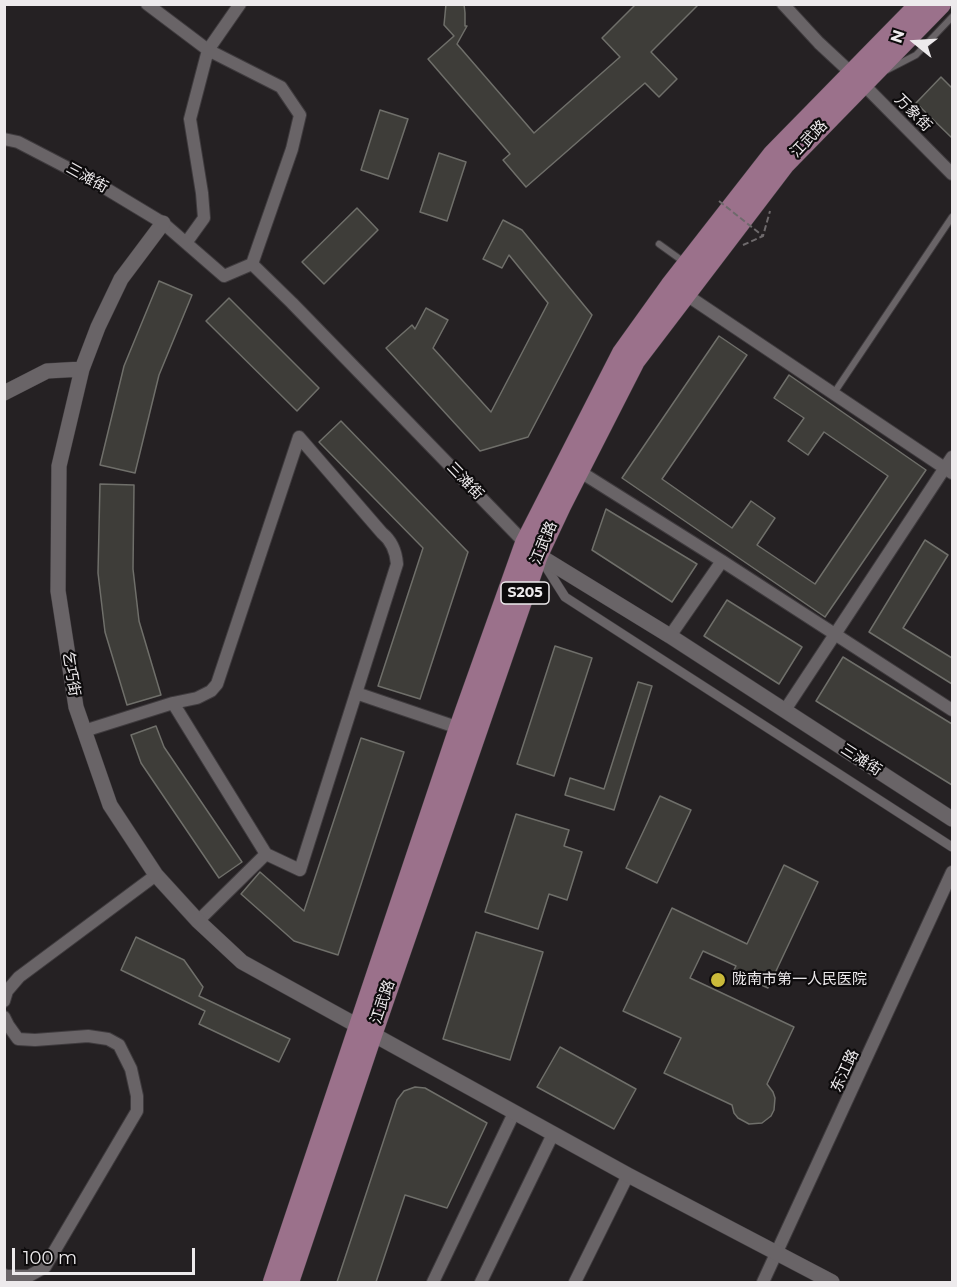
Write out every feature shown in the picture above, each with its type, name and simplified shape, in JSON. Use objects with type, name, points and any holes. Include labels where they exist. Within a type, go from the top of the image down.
[{"type":"main road","name":"江武路","points":[[273,1282],[365,1031],[531,549],[561,506],[635,362],[785,164],[920,4]]},
{"type":"main road","name":"江武路","points":[[289,1282],[459,728],[531,549],[622,353],[686,265],[773,154],[941,4]]},
{"type":"street","points":[[147,4],[208,50],[281,87],[300,115],[292,149],[252,264]]},
{"type":"street","points":[[186,243],[204,218],[190,120],[208,50],[240,4]]},
{"type":"street","name":"万象街","points":[[783,4],[819,43],[952,174]]},
{"type":"street","name":"三滩街","points":[[4,139],[18,142],[95,182],[163,224],[224,276],[252,264],[531,549],[670,636],[952,819]]},
{"type":"street","name":"乞巧街","points":[[163,224],[121,279],[98,327],[82,369],[59,466],[58,591],[76,708],[110,805],[156,874],[198,921],[242,962],[628,1175],[832,1282]]},
{"type":"street","points":[[685,294],[834,393],[950,466],[785,710]]},
{"type":"street","points":[[4,393],[46,371],[82,369]]},
{"type":"street","points":[[84,730],[173,703],[197,698],[211,691],[217,684],[299,437],[392,543],[397,557],[395,571],[300,870],[266,854],[173,703]]},
{"type":"street","points":[[579,471],[952,710]]},
{"type":"street","points":[[531,549],[565,597],[952,847]]},
{"type":"street","points":[[670,636],[722,561]]},
{"type":"street","points":[[356,693],[459,728]]},
{"type":"street","points":[[198,921],[266,854]]},
{"type":"street","name":"东江路","points":[[763,1282],[952,872]]},
{"type":"street","points":[[4,1001],[8,991],[19,977],[156,874]]},
{"type":"street","points":[[4,1017],[18,1039],[88,1036],[108,1039],[119,1045],[131,1069],[137,1096],[136,1111],[45,1267],[28,1276],[4,1275]]},
{"type":"street","points":[[433,1282],[514,1113]]},
{"type":"street","points":[[481,1282],[553,1134]]},
{"type":"street","points":[[575,1282],[628,1175]]},
{"type":"lane","points":[[857,78],[916,55],[952,17]]},
{"type":"lane","points":[[834,393],[952,217]]},
{"type":"lane","points":[[659,244],[686,265]]},
{"type":"path","points":[[719,201],[763,236]]},
{"type":"building","points":[[446,4],[464,4],[465,26],[467,26],[457,44],[534,133],[620,57],[602,38],[636,4],[699,4],[651,52],[677,79],[659,97],[645,83],[526,187],[503,160],[510,154],[428,59],[454,36],[444,25]]},
{"type":"building","points":[[941,77],[952,88],[952,138],[916,103]]},
{"type":"building","points":[[380,110],[408,119],[388,179],[361,170]]},
{"type":"building","points":[[439,153],[466,162],[447,221],[420,212]]},
{"type":"building","points":[[357,208],[378,230],[324,284],[302,262]]},
{"type":"building","points":[[503,220],[522,230],[592,315],[528,437],[480,451],[386,348],[412,325],[415,329],[426,308],[448,320],[433,348],[491,412],[548,303],[509,255],[502,268],[483,259]]},
{"type":"building","points":[[159,281],[192,295],[159,375],[135,473],[100,465],[124,366]]},
{"type":"building","points":[[229,298],[319,388],[297,411],[206,321]]},
{"type":"building","points":[[719,336],[747,355],[662,479],[732,528],[751,501],[775,518],[757,545],[815,584],[888,476],[824,432],[808,455],[788,441],[804,418],[774,398],[789,375],[926,470],[825,617],[622,478]]},
{"type":"building","points":[[341,421],[468,552],[420,699],[378,686],[423,548],[319,442]]},
{"type":"building","points":[[100,484],[134,485],[133,569],[139,621],[161,695],[127,705],[105,632],[98,573]]},
{"type":"building","points":[[606,509],[697,564],[672,602],[592,550]]},
{"type":"building","points":[[925,540],[948,555],[903,628],[952,658],[952,684],[869,632]]},
{"type":"building","points":[[727,600],[802,647],[779,684],[704,636]]},
{"type":"building","points":[[555,646],[592,658],[554,776],[517,764]]},
{"type":"building","points":[[843,657],[952,724],[952,785],[816,701]]},
{"type":"building","points":[[638,682],[652,686],[614,810],[565,795],[570,778],[604,789]]},
{"type":"building","points":[[156,726],[164,747],[242,862],[219,878],[141,763],[131,735]]},
{"type":"building","points":[[361,738],[404,752],[338,955],[294,941],[241,894],[260,872],[304,911]]},
{"type":"building","points":[[660,796],[691,810],[657,883],[626,868]]},
{"type":"building","points":[[516,814],[569,830],[564,846],[582,852],[567,900],[549,894],[538,929],[485,912]]},
{"type":"building","points":[[784,865],[818,882],[768,988],[733,972],[736,966],[703,951],[690,978],[794,1027],[767,1084],[775,1098],[774,1110],[771,1116],[762,1123],[749,1124],[738,1118],[732,1105],[664,1073],[681,1038],[623,1011],[672,908],[747,944]]},
{"type":"building","points":[[476,932],[543,952],[510,1060],[443,1039]]},
{"type":"building","points":[[136,937],[184,960],[203,987],[199,996],[290,1039],[279,1062],[199,1024],[205,1011],[121,970]]},
{"type":"building","points":[[560,1047],[636,1089],[614,1129],[537,1087]]},
{"type":"building","points":[[415,1087],[425,1088],[487,1123],[447,1208],[405,1195],[376,1282],[337,1282],[397,1100],[404,1091]]},
{"type":"place","name":"陇南市第一人民医院","points":[[718,980]]}]
